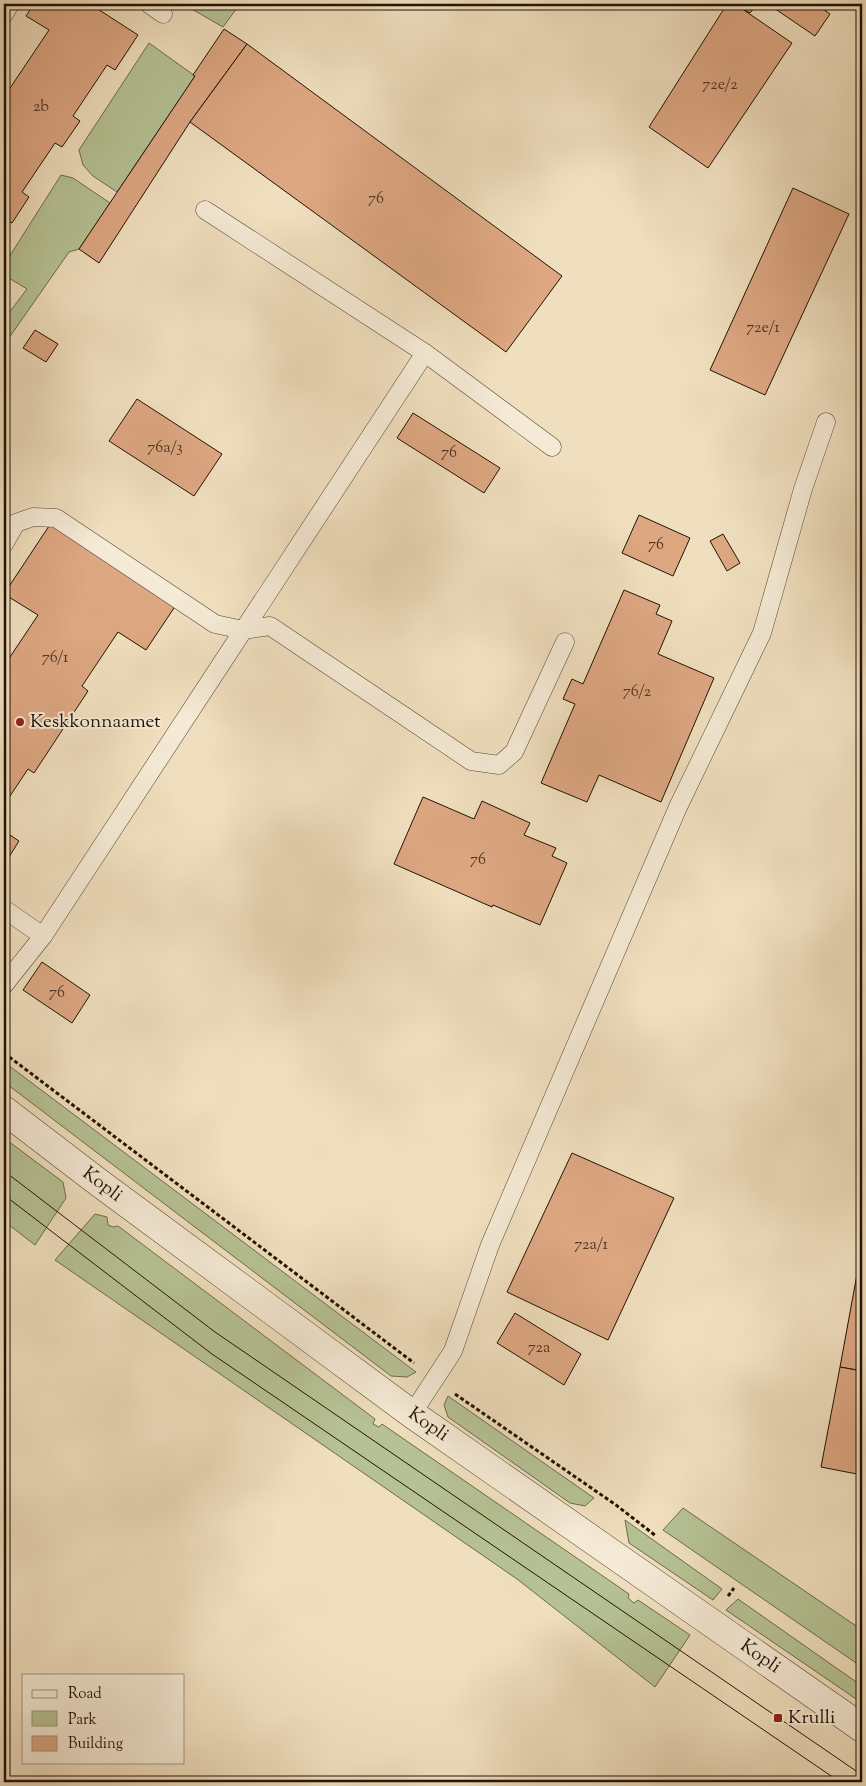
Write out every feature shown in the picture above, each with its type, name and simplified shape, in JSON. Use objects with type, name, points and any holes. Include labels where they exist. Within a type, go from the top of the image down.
[{"type":"street","name":"Kopli","points":[[4,1110],[106,1188],[412,1414],[862,1728]]},
{"type":"lane","points":[[4,14],[10,4]]},
{"type":"lane","points":[[205,210],[425,353],[552,447]]},
{"type":"lane","points":[[4,985],[44,936],[425,353]]},
{"type":"lane","points":[[412,1414],[453,1351],[490,1245],[678,807],[762,633],[803,489],[826,422]]},
{"type":"lane","points":[[4,544],[16,524],[33,517],[56,518],[215,624],[243,630],[270,626],[471,761],[498,765],[514,752],[565,642]]},
{"type":"lane","points":[[4,909],[44,936]]},
{"type":"path","points":[[4,1052],[434,1379],[616,1505],[656,1536]]},
{"type":"green space","points":[[183,4],[240,4],[223,27]]},
{"type":"green space","points":[[149,43],[195,76],[117,192],[93,176],[83,165],[79,150]]},
{"type":"green space","points":[[61,175],[73,178],[110,203],[79,249],[69,252],[4,345],[4,318],[27,289],[4,275],[4,265]]},
{"type":"green space","points":[[4,1062],[416,1372],[407,1377],[391,1376],[4,1082]]},
{"type":"green space","points":[[4,1138],[63,1182],[66,1198],[35,1245],[4,1221]]},
{"type":"green space","points":[[95,1214],[107,1217],[108,1225],[118,1226],[375,1419],[373,1424],[379,1427],[382,1424],[629,1594],[628,1598],[634,1603],[638,1600],[690,1635],[655,1687],[517,1579],[55,1260]]},
{"type":"green space","points":[[448,1396],[594,1498],[585,1506],[570,1503],[448,1417],[444,1405]]},
{"type":"green space","points":[[683,1508],[862,1630],[862,1667],[663,1530]]},
{"type":"green space","points":[[625,1520],[722,1589],[713,1600],[629,1543]]},
{"type":"green space","points":[[738,1599],[862,1686],[862,1703],[726,1610]]},
{"type":"building","points":[[34,4],[90,4],[138,35],[115,70],[107,65],[73,116],[80,121],[62,147],[55,143],[22,192],[29,197],[12,223],[4,219],[4,97],[49,30],[26,16]]},
{"type":"building","points":[[727,4],[735,4],[792,43],[708,168],[649,127]]},
{"type":"building","points":[[735,4],[757,4],[750,13]]},
{"type":"building","points":[[768,4],[816,4],[830,14],[815,36]]},
{"type":"building","points":[[224,29],[247,44],[190,122],[99,263],[79,249],[195,76],[193,75]]},
{"type":"building","points":[[247,44],[562,276],[506,352],[190,122]]},
{"type":"building","points":[[793,188],[849,214],[765,395],[710,370]]},
{"type":"building","points":[[35,330],[58,344],[46,362],[23,348]]},
{"type":"building","points":[[137,399],[222,454],[194,496],[109,441]]},
{"type":"building","points":[[413,413],[500,468],[484,493],[397,438]]},
{"type":"building","points":[[639,515],[690,538],[673,576],[622,553]]},
{"type":"building","points":[[51,523],[176,605],[146,650],[118,632],[82,686],[88,691],[34,773],[28,769],[4,805],[4,666],[38,615],[4,594]]},
{"type":"building","points":[[723,534],[740,563],[727,571],[710,541]]},
{"type":"building","points":[[624,590],[660,605],[656,614],[672,621],[658,654],[714,678],[661,802],[599,775],[587,802],[541,783],[575,704],[563,699],[572,679],[583,684]]},
{"type":"building","points":[[423,797],[474,819],[482,801],[530,823],[524,835],[556,848],[552,856],[567,863],[540,925],[493,905],[492,907],[394,864]]},
{"type":"building","points":[[4,831],[19,841],[4,865]]},
{"type":"building","points":[[42,962],[90,995],[72,1023],[23,990]]},
{"type":"building","points":[[572,1153],[674,1198],[608,1340],[507,1292]]},
{"type":"building","points":[[862,1247],[862,1371],[840,1367]]},
{"type":"building","points":[[515,1313],[581,1354],[564,1385],[497,1343]]},
{"type":"building","points":[[840,1367],[862,1371],[862,1475],[821,1467]]},
{"type":"tram line","points":[[4,1171],[215,1332],[862,1775]]},
{"type":"tram line","points":[[4,1195],[212,1354],[840,1782]]},
{"type":"place","name":"Keskkonnaamet","points":[[20,722]]},
{"type":"place","name":"Krulli","points":[[778,1718]]}]
